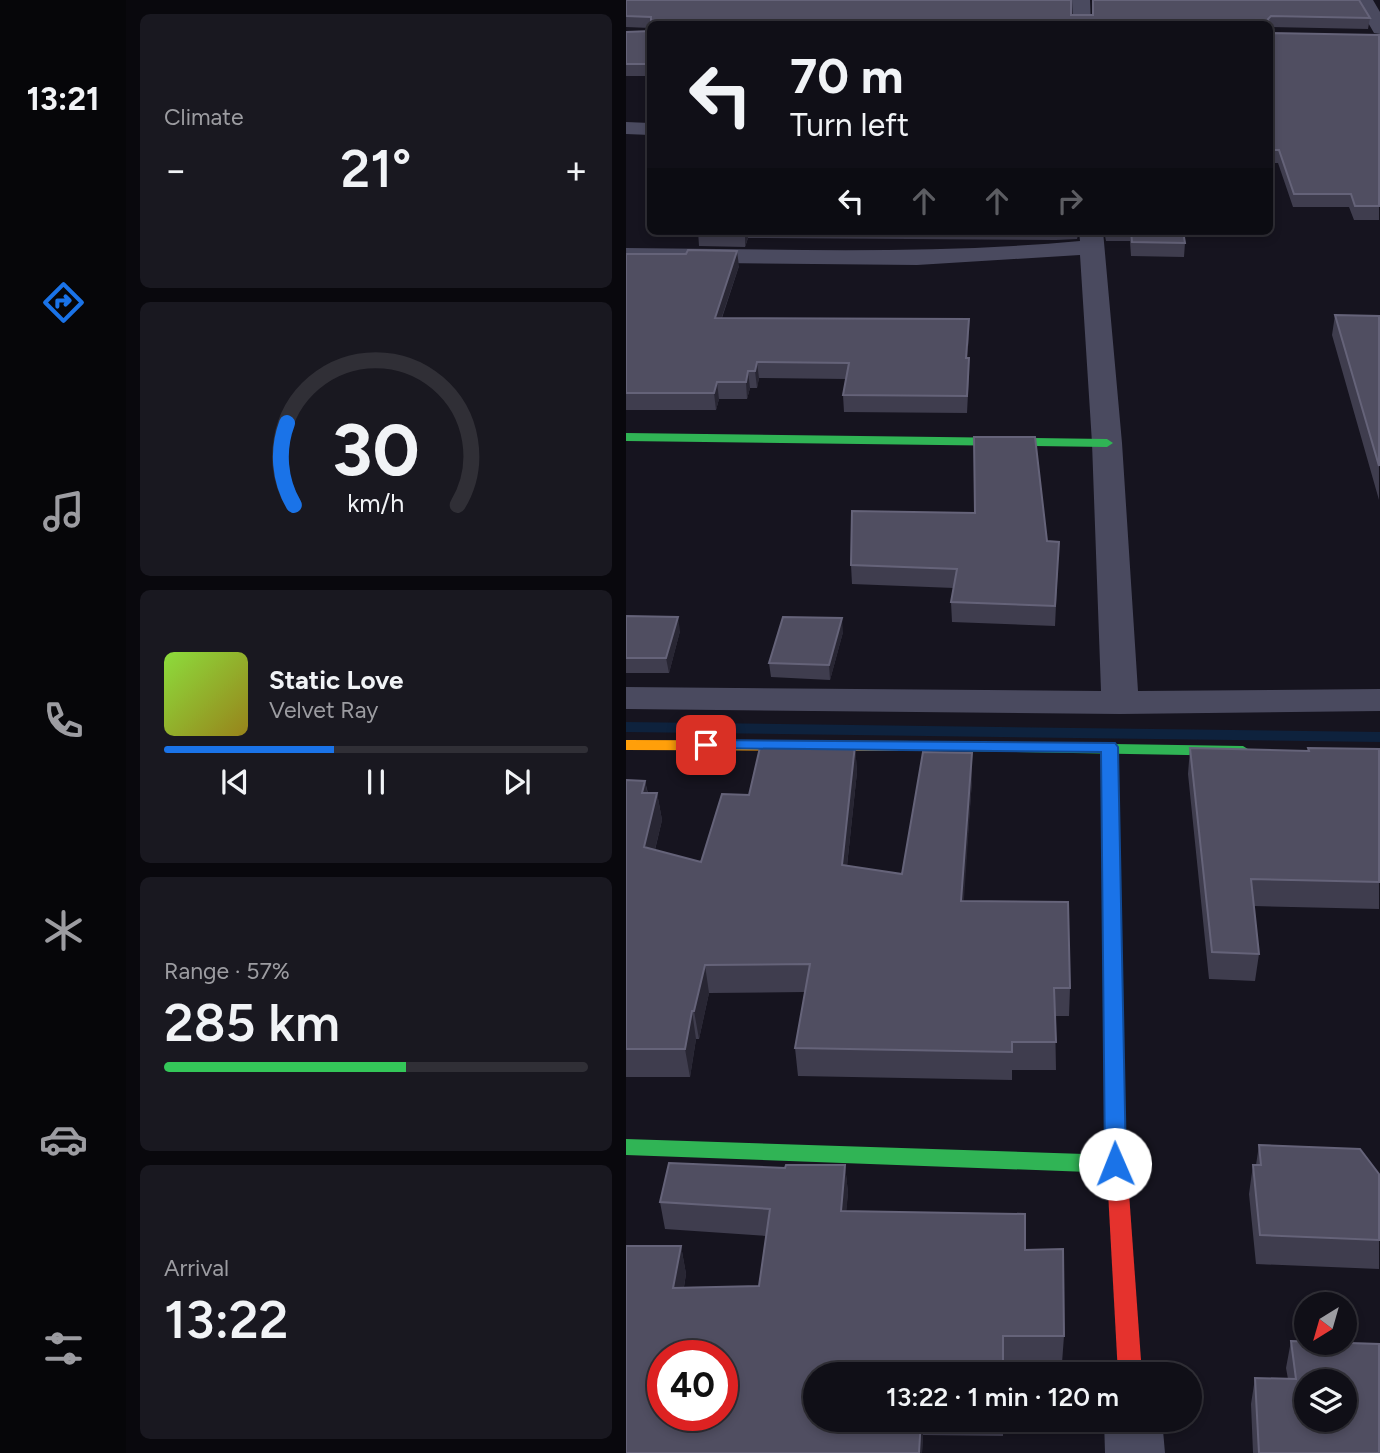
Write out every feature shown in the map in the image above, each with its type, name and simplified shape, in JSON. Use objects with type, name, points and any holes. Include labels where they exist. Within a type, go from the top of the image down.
[{"type":"street","points":[[1081,0],[1082,21]]},
{"type":"street","points":[[1364,0],[1375,35]]},
{"type":"street","points":[[626,128],[647,129]]},
{"type":"street","points":[[626,255],[949,258],[1039,254],[1091,239],[1107,443],[1120,703]]},
{"type":"street","points":[[626,438],[1107,443]]},
{"type":"street","points":[[626,698],[1120,703],[1380,700]]},
{"type":"street","points":[[626,744],[1110,747],[1258,751]]},
{"type":"street","points":[[1110,747],[1115,1164],[1128,1362]]},
{"type":"street","points":[[626,1147],[1115,1164]]},
{"type":"street","points":[[1134,1432],[1135,1453]]},
{"type":"building","points":[[626,0],[1071,0],[1071,15],[1093,15],[1093,0],[1359,0],[1370,18],[1271,16],[1268,21],[651,21],[651,17],[626,16]]},
{"type":"building","points":[[647,31],[647,64],[626,64],[626,32]]},
{"type":"building","points":[[1273,33],[1379,35],[1379,206],[1355,206],[1351,194],[1294,194],[1279,150],[1273,150]]},
{"type":"building","points":[[1131,235],[1184,235],[1185,243],[1132,242]]},
{"type":"building","points":[[688,250],[737,251],[715,318],[969,319],[967,396],[843,395],[849,363],[757,362],[755,371],[748,371],[746,382],[717,382],[714,393],[626,393],[626,254],[686,254]]},
{"type":"building","points":[[1335,315],[1379,316],[1379,466]]},
{"type":"building","points":[[974,437],[1035,437],[1047,541],[1059,542],[1055,606],[951,602],[957,569],[851,565],[852,511],[975,513]]},
{"type":"building","points":[[626,616],[678,617],[666,658],[626,658]]},
{"type":"building","points":[[783,617],[842,618],[829,665],[769,663]]},
{"type":"building","points":[[761,743],[855,745],[842,865],[902,874],[923,752],[972,753],[961,901],[1068,902],[1070,988],[1054,988],[1056,1042],[1012,1042],[1012,1052],[795,1048],[810,964],[705,965],[685,1049],[626,1049],[626,780],[645,781],[642,793],[657,793],[644,847],[701,862],[722,794],[749,795]]},
{"type":"building","points":[[1190,748],[1309,751],[1308,748],[1379,749],[1379,882],[1251,879],[1259,954],[1212,952]]},
{"type":"building","points":[[1259,1145],[1360,1149],[1379,1174],[1379,1240],[1260,1235],[1253,1165],[1261,1165]]},
{"type":"building","points":[[669,1163],[785,1168],[786,1165],[845,1165],[841,1211],[1025,1214],[1025,1250],[1063,1249],[1064,1336],[1003,1336],[1003,1362],[803,1362],[803,1432],[920,1432],[919,1453],[626,1453],[626,1246],[681,1246],[673,1288],[759,1286],[770,1209],[660,1202]]},
{"type":"building","points":[[1291,1341],[1294,1341],[1294,1355],[1357,1355],[1358,1343],[1379,1344],[1379,1453],[1259,1453],[1255,1378],[1294,1379],[1294,1432],[1357,1432],[1357,1369],[1295,1369]]},
{"type":"waterway","points":[[626,727],[1380,737]]},
{"type":"traffic: fast","points":[[626,437],[1107,443]]},
{"type":"traffic: fast","points":[[916,746],[1243,751]]},
{"type":"traffic: fast","points":[[626,1147],[1115,1164]]},
{"type":"traffic: slow","points":[[626,745],[916,746]]},
{"type":"traffic: slow","points":[[1109,747],[1115,1137]]},
{"type":"traffic: jam","points":[[1115,1137],[1129,1362]]},
{"type":"route","points":[[706,745],[1110,747],[1115,1164]]}]
